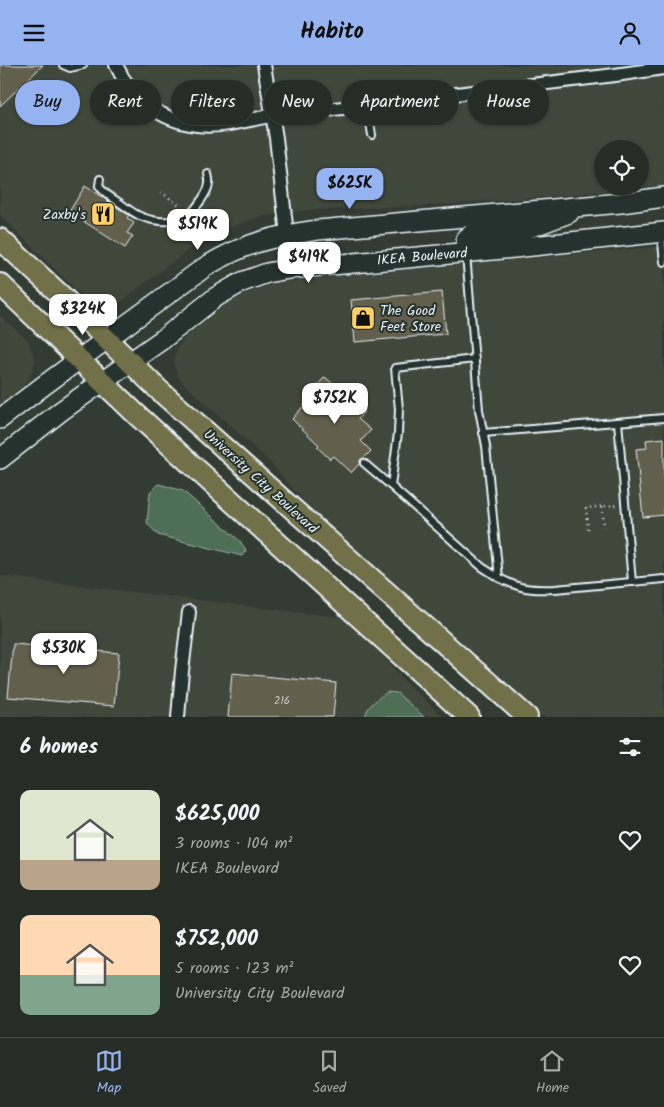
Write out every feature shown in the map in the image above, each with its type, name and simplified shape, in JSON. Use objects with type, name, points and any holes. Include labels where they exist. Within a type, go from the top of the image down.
[{"type":"main road","name":"University City Boulevard","points":[[0,239],[160,391],[527,717]]},
{"type":"main road","points":[[0,285],[137,415],[470,717]]},
{"type":"street","points":[[116,65],[122,77],[140,99],[173,120],[199,126],[214,126],[264,117]]},
{"type":"street","points":[[264,65],[266,80]]},
{"type":"street","points":[[549,82],[646,68],[664,68]]},
{"type":"street","points":[[273,125],[287,234]]},
{"type":"street","points":[[0,419],[106,339],[216,260],[242,247],[268,238],[287,234],[386,223],[664,197]]},
{"type":"street","points":[[466,253],[466,239],[472,234],[525,229],[588,205]]},
{"type":"street","name":"IKEA Boulevard","points":[[0,459],[61,411],[163,339],[216,297],[242,282],[267,273],[289,269],[466,253],[662,232]]},
{"type":"street","points":[[178,717],[189,612]]},
{"type":"lane","points":[[63,65],[70,68],[83,65]]},
{"type":"lane","points":[[370,125],[372,135]]},
{"type":"lane","points":[[100,179],[100,186],[104,192],[137,215],[167,221],[188,215],[198,206],[209,186],[208,174]]},
{"type":"lane","points":[[662,232],[664,262]]},
{"type":"lane","points":[[466,253],[479,410],[486,446],[499,578]]},
{"type":"lane","points":[[391,486],[399,409],[395,368],[475,359]]},
{"type":"lane","points":[[483,433],[664,418]]},
{"type":"lane","points":[[618,422],[632,582]]},
{"type":"lane","points":[[364,463],[482,567],[514,586],[537,590],[664,579]]},
{"type":"path","points":[[161,192],[179,205]]},
{"type":"path","points":[[588,529],[586,508],[626,504]]},
{"type":"path","points":[[602,507],[604,527]]},
{"type":"shaded area","points":[[0,65],[664,65],[664,185],[649,187],[649,140],[594,140],[594,192],[422,206],[310,210],[263,216],[220,231],[192,247],[122,301],[109,305],[98,304],[89,301],[0,215]]},
{"type":"shaded area","points":[[664,246],[664,717],[542,717],[313,512],[267,459],[184,384],[174,366],[175,353],[187,335],[230,301],[272,284],[314,278]]},
{"type":"shaded area","points":[[0,315],[26,339],[35,360],[28,380],[21,388],[0,404]]},
{"type":"shaded area","points":[[1,576],[347,618],[362,632],[406,683],[444,717],[0,717]]},
{"type":"green space","points":[[159,484],[183,491],[240,541],[246,550],[242,556],[158,535],[147,523],[150,492]]},
{"type":"green space","points":[[387,692],[397,693],[424,717],[365,717],[370,706]]},
{"type":"building","points":[[0,65],[43,65],[27,80],[15,80],[15,92],[0,106]]},
{"type":"building","points":[[85,186],[129,215],[127,218],[134,223],[127,233],[133,236],[125,248],[69,212]]},
{"type":"building","points":[[442,292],[446,334],[355,342],[351,300]]},
{"type":"building","points":[[325,377],[364,412],[358,419],[371,430],[361,441],[371,451],[361,459],[351,473],[333,456],[330,459],[317,447],[319,445],[292,419],[309,400],[306,398]]},
{"type":"building","points":[[664,438],[664,515],[643,517],[636,449],[647,448],[646,440]]},
{"type":"building","points":[[13,644],[119,653],[114,706],[8,697]]},
{"type":"building","points":[[232,673],[336,683],[333,717],[228,717]]},
{"type":"place","name":"Zaxby's","points":[[103,214]]},
{"type":"place","name":"The Good Feet Store","points":[[363,318]]}]
